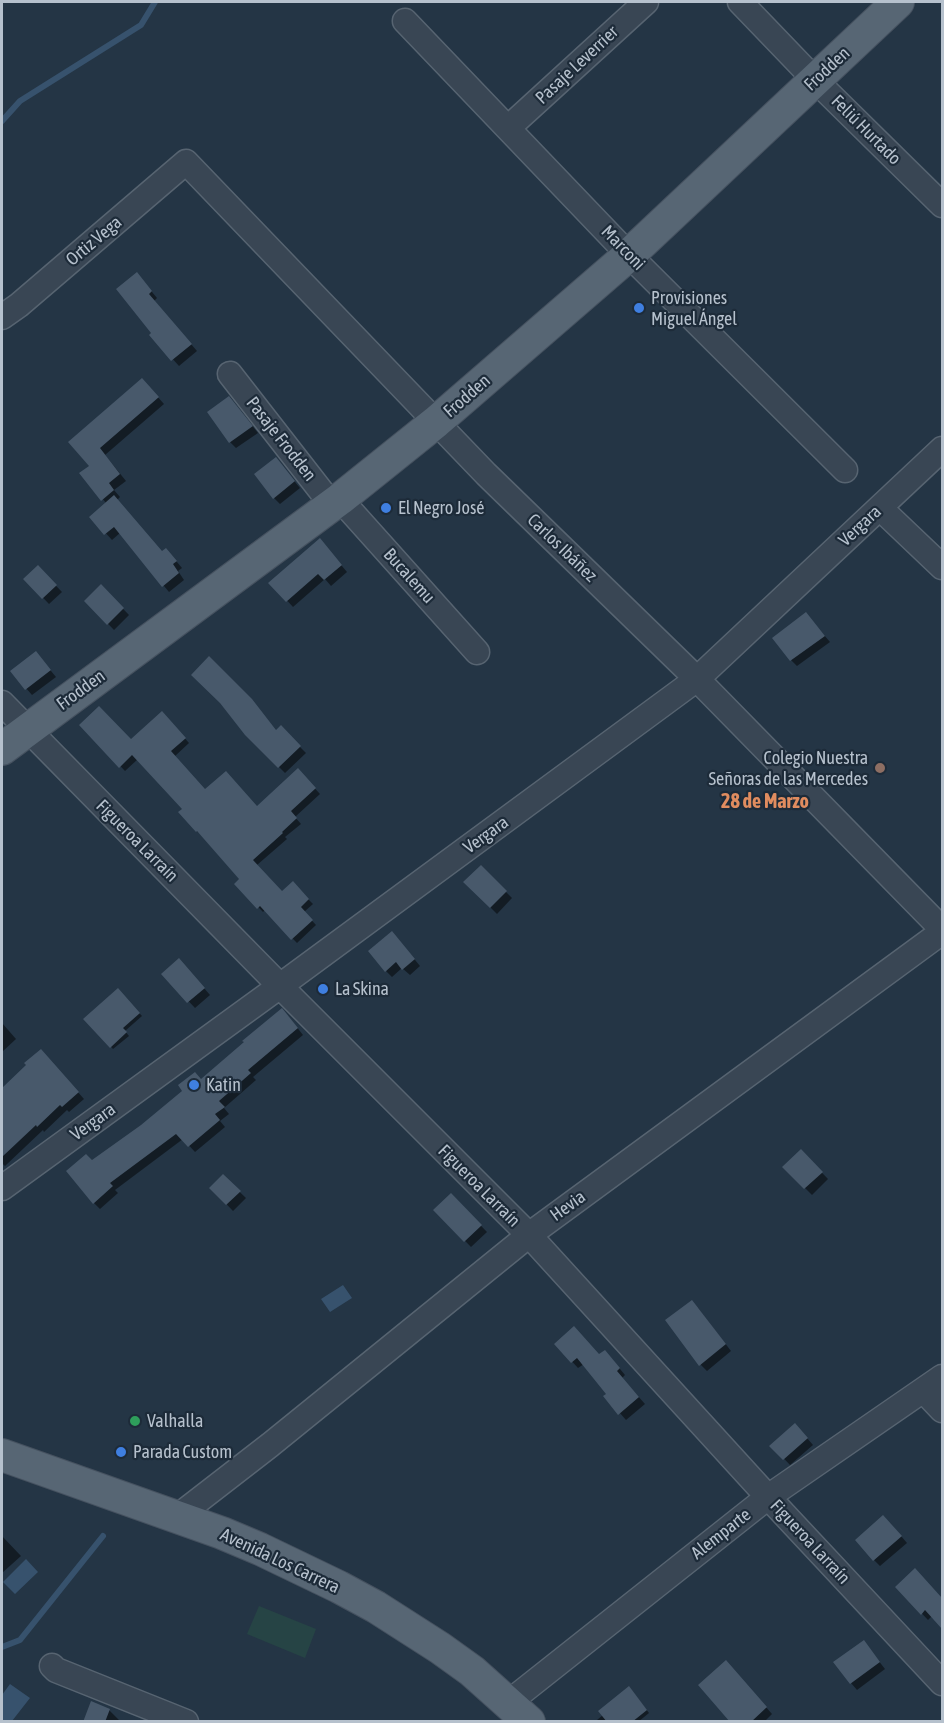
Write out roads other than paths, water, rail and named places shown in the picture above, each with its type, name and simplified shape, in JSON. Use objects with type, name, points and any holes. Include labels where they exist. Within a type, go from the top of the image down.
[{"type":"main road","name":"Frodden","points":[[2,749],[336,502],[436,422],[629,255],[898,2]]},
{"type":"main road","name":"Avenida Los Carrera","points":[[2,1455],[260,1549],[376,1607],[472,1671],[518,1712]]},
{"type":"street","name":"Pasaje Leverrier","points":[[508,128],[646,2]]},
{"type":"street","name":"Feliú Hurtado","points":[[740,2],[815,80],[942,205]]},
{"type":"street","name":"Marconi","points":[[405,21],[629,255],[845,470]]},
{"type":"street","name":"Ortiz Vega","points":[[2,317],[186,162]]},
{"type":"street","name":"Carlos Ibáñez","points":[[186,162],[486,474],[697,680],[942,930]]},
{"type":"street","name":"Pasaje Frodden","points":[[230,374],[336,502]]},
{"type":"street","name":"Vergara","points":[[2,1188],[697,680],[942,449]]},
{"type":"street","name":"Bucalemu","points":[[336,502],[477,652]]},
{"type":"street","points":[[880,508],[942,567]]},
{"type":"street","name":"Figueroa Larraín","points":[[2,703],[529,1235],[768,1497],[942,1683]]},
{"type":"street","name":"Hevia","points":[[177,1517],[280,1437],[529,1235],[942,930]]},
{"type":"street","points":[[933,1384],[942,1410]]},
{"type":"street","name":"Alemparte","points":[[518,1712],[768,1497],[933,1384]]},
{"type":"street","points":[[51,1666],[186,1722]]},
{"type":"water","points":[[343,1285],[352,1298],[330,1312],[321,1299]]},
{"type":"water","points":[[26,1559],[38,1572],[15,1594],[3,1582]]},
{"type":"water","points":[[10,1684],[30,1698],[12,1721],[2,1721],[2,1695]]},
{"type":"waterway","points":[[2,121],[20,101],[141,25],[155,2]]},
{"type":"waterway","points":[[2,1647],[20,1640],[103,1536]]},
{"type":"place","name":"Provisiones Miguel Ángel","points":[[639,308]]},
{"type":"place","name":"El Negro José","points":[[386,508]]},
{"type":"place","name":"Colegio Nuestra Señoras de las Mercedes","points":[[880,768]]},
{"type":"place","name":"La Skina","points":[[323,989]]},
{"type":"place","name":"Katin","points":[[194,1085]]},
{"type":"place","name":"Valhalla","points":[[135,1421]]},
{"type":"place","name":"Parada Custom","points":[[121,1452]]},
{"type":"district","name":"28 de Marzo","points":[[765,802]]}]
